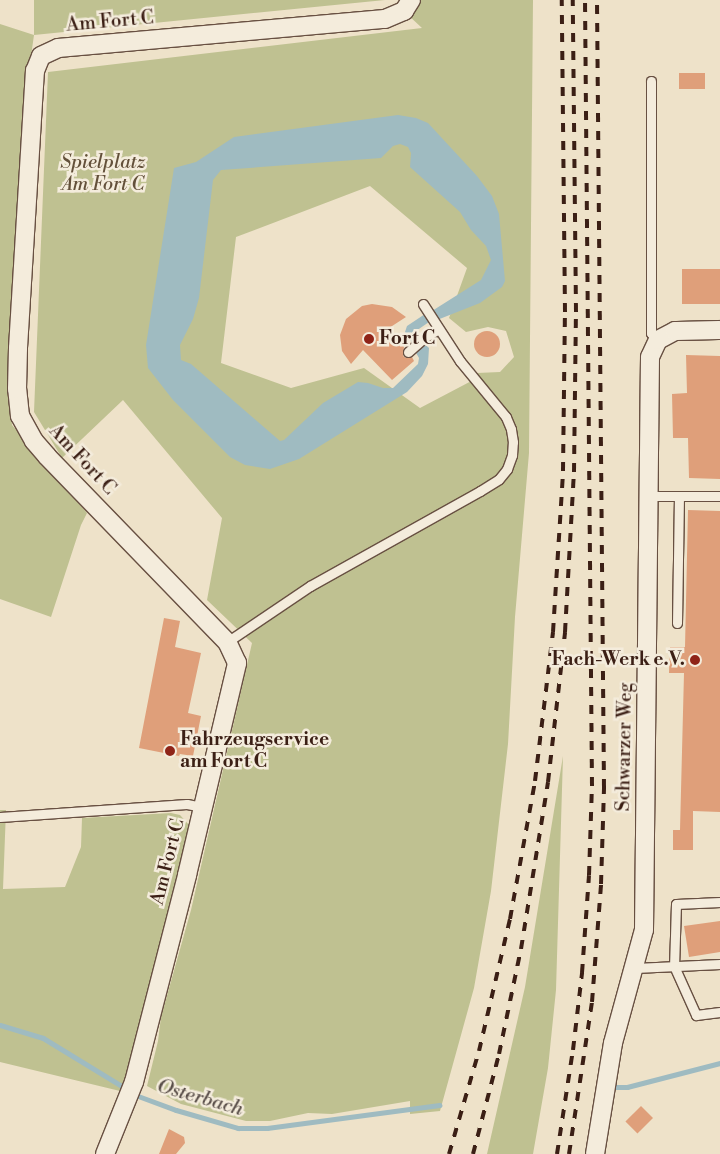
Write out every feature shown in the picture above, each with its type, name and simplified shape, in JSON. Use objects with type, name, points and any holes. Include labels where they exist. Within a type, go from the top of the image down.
[{"type":"street","name":"Am Fort C","points":[[105,1154],[131,1089],[203,807],[236,663],[228,642],[47,456],[34,441],[20,416],[17,389],[19,338],[35,71],[42,56],[58,48],[385,19],[397,14],[408,6],[411,0]]},
{"type":"street","points":[[658,340],[675,331],[720,330]]},
{"type":"street","name":"Schwarzer Weg","points":[[595,1154],[613,1043],[644,930],[650,357],[658,340]]},
{"type":"lane","points":[[652,82],[652,333],[658,340]]},
{"type":"lane","points":[[228,642],[310,586],[480,491],[499,479],[507,469],[512,455],[513,442],[512,429],[506,417],[460,361],[423,304]]},
{"type":"lane","points":[[408,352],[437,327]]},
{"type":"lane","points":[[649,496],[720,496]]},
{"type":"lane","points":[[677,623],[679,496]]},
{"type":"lane","points":[[0,817],[186,804],[203,807]]},
{"type":"lane","points":[[720,902],[676,904],[674,966],[696,1015],[720,1012]]},
{"type":"lane","points":[[635,968],[720,964]]},
{"type":"green space","points":[[34,0],[385,0],[34,35]]},
{"type":"green space","name":"Spielplatz Am Fort C","points":[[416,0],[533,0],[529,453],[515,617],[508,744],[491,891],[474,988],[440,1111],[410,1114],[410,1101],[332,1114],[308,1113],[270,1121],[246,1121],[181,1104],[147,1086],[158,1041],[161,1017],[191,910],[252,643],[207,600],[222,518],[123,400],[62,458],[34,412],[48,72],[422,28],[407,14]],"holes":[[[370,186],[467,268],[449,318],[466,332],[488,327],[506,331],[514,357],[500,372],[477,373],[479,377],[420,408],[364,368],[291,388],[221,363],[236,237]]]},
{"type":"green space","points":[[0,24],[34,35],[24,105],[16,232],[9,389],[12,425],[87,513],[81,525],[51,617],[0,599]]},
{"type":"green space","points":[[563,756],[556,990],[548,1068],[533,1154],[487,1154],[525,987]]},
{"type":"green space","points":[[0,810],[6,810],[3,889],[65,887],[81,847],[82,818],[171,813],[180,815],[189,825],[190,830],[130,1064],[120,1091],[0,1062]]},
{"type":"water","points":[[398,115],[416,118],[428,123],[477,176],[492,196],[499,214],[505,281],[502,287],[480,303],[437,320],[432,311],[481,280],[491,260],[486,246],[471,230],[460,212],[410,167],[411,153],[408,147],[400,144],[393,146],[381,158],[221,170],[213,180],[199,298],[193,319],[180,345],[181,360],[191,364],[280,441],[284,440],[323,403],[358,382],[383,388],[393,388],[418,364],[419,358],[415,351],[424,343],[429,348],[428,364],[422,376],[407,392],[299,459],[270,469],[245,465],[230,457],[173,400],[148,368],[146,345],[174,168],[196,162],[234,137]]},
{"type":"water","points":[[425,314],[429,322],[416,331],[419,337],[412,343],[405,332],[407,326]]},
{"type":"building","points":[[679,73],[705,73],[705,89],[679,89]]},
{"type":"building","points":[[682,269],[720,269],[720,304],[682,304]]},
{"type":"building","name":"Fort C","points":[[372,304],[392,307],[406,317],[389,328],[404,347],[403,356],[406,358],[412,357],[414,361],[392,380],[363,350],[351,364],[342,351],[340,335],[346,319],[362,306]]},
{"type":"building","points":[[487,331],[496,335],[500,344],[496,353],[487,357],[478,353],[474,344],[478,335]]},
{"type":"building","points":[[686,355],[720,356],[720,479],[689,478],[688,438],[673,438],[672,394],[687,393]]},
{"type":"building","name":"Fach-Werk e.V.","points":[[688,510],[720,511],[720,812],[693,811],[693,850],[673,850],[673,830],[680,830],[684,673],[669,673],[670,647],[685,647]]},
{"type":"building","points":[[164,618],[180,621],[175,647],[201,653],[188,713],[201,716],[193,756],[180,754],[179,756],[139,748]]},
{"type":"building","points":[[720,921],[720,952],[689,957],[684,926]]},
{"type":"building","points":[[641,1106],[653,1118],[637,1134],[625,1122]]},
{"type":"building","points":[[169,1129],[184,1137],[185,1143],[176,1154],[159,1154]]},
{"type":"waterway","name":"Osterbach","points":[[0,1025],[43,1038],[138,1096],[176,1110],[238,1128],[267,1128],[439,1105]]},
{"type":"waterway","name":"Osterbach","points":[[613,1087],[627,1087],[720,1063]]},
{"type":"railway","points":[[449,1154],[479,1051],[510,919],[535,781],[553,632],[563,471],[565,312],[562,0]]},
{"type":"railway","points":[[473,1154],[499,1054],[521,949],[548,782],[565,632],[574,472],[576,312],[573,0]]},
{"type":"railway","points":[[557,1154],[573,1050],[582,973],[589,875],[592,786],[585,0]]},
{"type":"railway","points":[[569,1154],[592,1002],[601,884],[604,788],[597,0]]},
{"type":"place","name":"Fort C","points":[[369,339]]},
{"type":"place","name":"Fach-Werk e.V.","points":[[695,660]]},
{"type":"place","name":"Fahrzeugservice am Fort C","points":[[170,751]]}]
